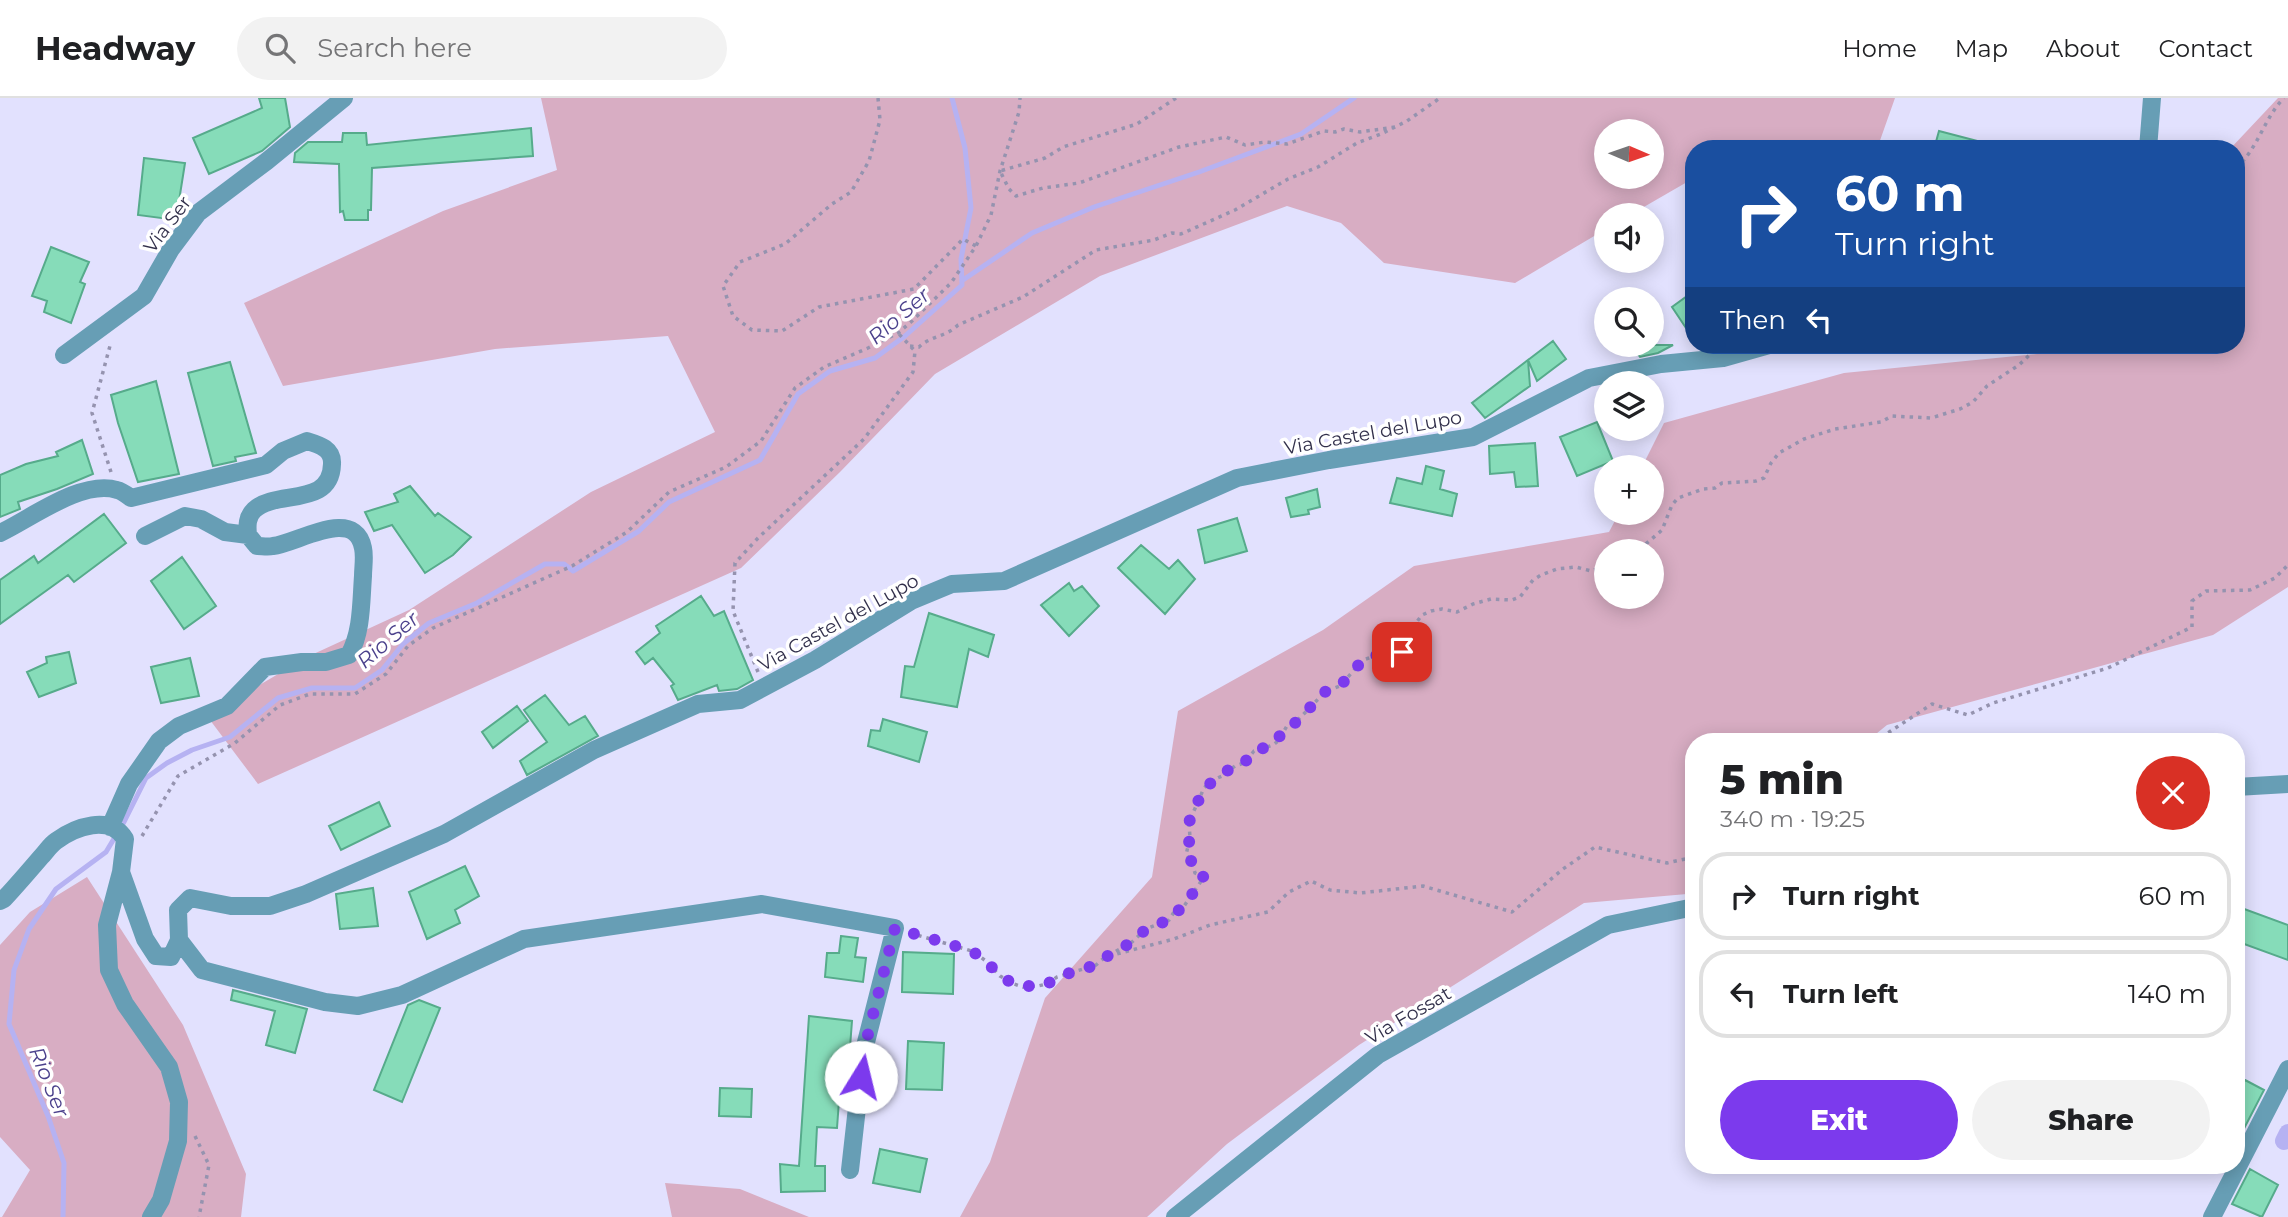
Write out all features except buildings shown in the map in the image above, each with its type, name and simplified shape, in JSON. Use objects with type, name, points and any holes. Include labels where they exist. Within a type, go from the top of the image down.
[{"type":"street","name":"Via Ser","points":[[64,355],[144,296],[171,249],[198,213],[344,98]]},
{"type":"street","points":[[2149,140],[2152,98]]},
{"type":"street","name":"Via Castel del Lupo","points":[[179,940],[177,909],[190,898],[231,906],[270,906],[306,894],[444,834],[594,750],[698,704],[740,700],[814,660],[911,601],[951,584],[1004,581],[1237,478],[1474,437],[1589,378],[1661,364],[1723,358],[1737,354]]},
{"type":"street","points":[[0,533],[75,495],[93,489],[118,490],[131,498],[266,465],[283,451],[307,441],[325,447],[332,457],[332,474],[318,491],[255,509],[247,521],[248,534],[257,546],[273,547],[332,527],[348,528],[360,539],[364,551],[361,614],[355,644],[349,655],[326,662],[265,667],[228,706],[179,726],[159,741],[129,784],[121,833]]},
{"type":"street","points":[[145,536],[185,516],[201,519],[225,532],[248,534]]},
{"type":"street","points":[[2245,786],[2288,784]]},
{"type":"street","points":[[0,901],[55,841],[99,824],[121,833],[125,839],[121,872],[107,925],[109,970],[125,1004],[169,1067],[179,1102],[178,1141],[161,1200],[151,1217]]},
{"type":"street","points":[[121,872],[145,939],[156,956],[171,957],[179,940],[202,970],[326,1002],[358,1006],[402,995],[524,939],[762,904],[895,928],[863,1054],[850,1170]]},
{"type":"street","name":"Via Fossat","points":[[1175,1217],[1378,1055],[1608,925],[1685,909]]},
{"type":"street","points":[[2245,1153],[2288,1069]]},
{"type":"street","points":[[2212,1217],[2234,1174]]},
{"type":"path","points":[[878,98],[880,120],[869,161],[851,192],[832,204],[785,244],[740,262],[723,286],[733,316],[752,330],[782,331],[819,307],[915,289],[963,239],[975,246]]},
{"type":"path","points":[[121,833],[178,776],[235,743],[280,705],[310,695],[355,694],[386,674],[408,646],[433,628],[572,566],[627,532],[669,492],[726,467],[761,441],[795,388],[824,367],[899,334],[951,283],[991,215],[1000,171],[1019,112],[1020,98]]},
{"type":"path","points":[[1000,171],[1045,158],[1063,147],[1137,124],[1176,98]]},
{"type":"path","points":[[910,346],[919,347],[926,340],[951,332],[958,325],[1023,297],[1096,250],[1154,240],[1172,233],[1181,234],[1236,210],[1288,179],[1318,167],[1357,143],[1395,127],[1440,98]]},
{"type":"path","points":[[2245,156],[2275,107],[2284,98]]},
{"type":"path","points":[[1000,171],[1009,189],[1016,195],[1079,183],[1179,147],[1226,137],[1245,145],[1265,142],[1287,144],[1324,131],[1344,129],[1360,132],[1395,127]]},
{"type":"path","points":[[116,332],[110,344],[92,413],[118,490]]},
{"type":"path","points":[[765,687],[733,611],[735,564],[758,538],[864,439],[913,372],[915,351],[899,334]]},
{"type":"path","points":[[1652,539],[1662,530],[1672,505],[1678,498],[1703,489],[1715,488],[1722,483],[1764,478],[1779,453],[1804,439],[1835,429],[1881,422],[1892,416],[1931,418],[1960,409],[1973,402],[1987,386],[2031,354]]},
{"type":"path","points":[[1888,733],[1932,704],[1968,715],[1993,703],[2108,668],[2192,627],[2192,601],[2206,591],[2250,590],[2275,578],[2288,565]]},
{"type":"path","points":[[895,928],[972,951],[1000,976],[1023,986],[1046,985],[1057,977],[1096,965],[1132,942],[1146,929],[1169,920],[1174,912],[1182,909],[1200,885],[1204,877],[1195,873],[1192,862],[1186,855],[1190,838],[1189,822],[1204,788],[1234,766],[1244,763],[1254,751],[1278,741],[1287,726],[1294,724],[1326,691],[1340,686],[1363,660],[1386,652],[1402,652],[1402,648],[1390,636],[1394,629],[1412,628],[1422,615],[1431,611],[1442,609],[1457,612],[1492,599],[1512,600],[1520,597],[1533,580],[1557,569],[1576,567],[1594,570]]},
{"type":"path","points":[[1104,958],[1174,939],[1210,925],[1268,912],[1289,892],[1311,881],[1330,890],[1360,893],[1423,886],[1512,912],[1563,869],[1595,847],[1667,863],[1685,859]]},
{"type":"path","points":[[194,1134],[209,1166],[199,1217]]},
{"type":"shaded area","points":[[541,98],[1895,98],[1880,140],[1685,140],[1685,183],[1651,203],[1594,203],[1594,236],[1515,283],[1384,263],[1341,223],[1287,206],[1100,276],[935,374],[840,472],[741,568],[258,784],[207,716],[307,657],[409,610],[591,492],[715,432],[668,336],[495,349],[283,386],[244,303],[443,211],[557,170]]},
{"type":"shaded area","points":[[2278,98],[2288,98],[2288,587],[2213,635],[1887,725],[1877,733],[1685,733],[1685,894],[1584,903],[1359,1045],[1227,1144],[1147,1217],[960,1217],[990,1162],[1045,998],[1152,877],[1178,711],[1323,630],[1414,566],[1609,532],[1613,525],[1664,525],[1664,455],[1648,455],[1655,441],[1664,441],[1664,423],[1844,373],[2037,354],[2245,354],[2245,140],[2238,140]]},
{"type":"shaded area","points":[[87,877],[183,1025],[246,1174],[241,1217],[2,1217],[30,1170],[0,1137],[0,945],[30,912]]},
{"type":"shaded area","points":[[665,1183],[740,1189],[809,1217],[672,1217]]},
{"type":"waterway","name":"Rio Ser","points":[[63,1217],[64,1163],[48,1116],[9,1024],[14,970],[29,929],[56,889],[106,852],[146,778],[167,763],[192,750],[230,737],[278,698],[312,688],[355,688],[382,670],[403,644],[429,623],[477,603],[545,564],[564,564],[573,571],[639,531],[669,502],[760,460],[798,394],[830,371],[875,358],[905,336],[962,285],[961,259],[971,208],[965,148],[952,98]]},
{"type":"waterway","name":"Rio Ser","points":[[963,280],[1032,233],[1094,207],[1301,134],[1354,98]]},
{"type":"waterway","points":[[2284,1141],[2288,1133]]},
{"type":"route","points":[[861,1077],[863,1054],[895,928],[972,951],[1000,976],[1023,986],[1046,985],[1057,977],[1096,965],[1123,945],[1132,942],[1146,929],[1169,920],[1174,912],[1182,909],[1200,885],[1204,877],[1195,873],[1192,862],[1186,855],[1190,838],[1189,822],[1204,788],[1234,766],[1244,763],[1254,751],[1278,741],[1287,726],[1302,717],[1326,691],[1340,686],[1363,660],[1386,652],[1402,652]]}]
